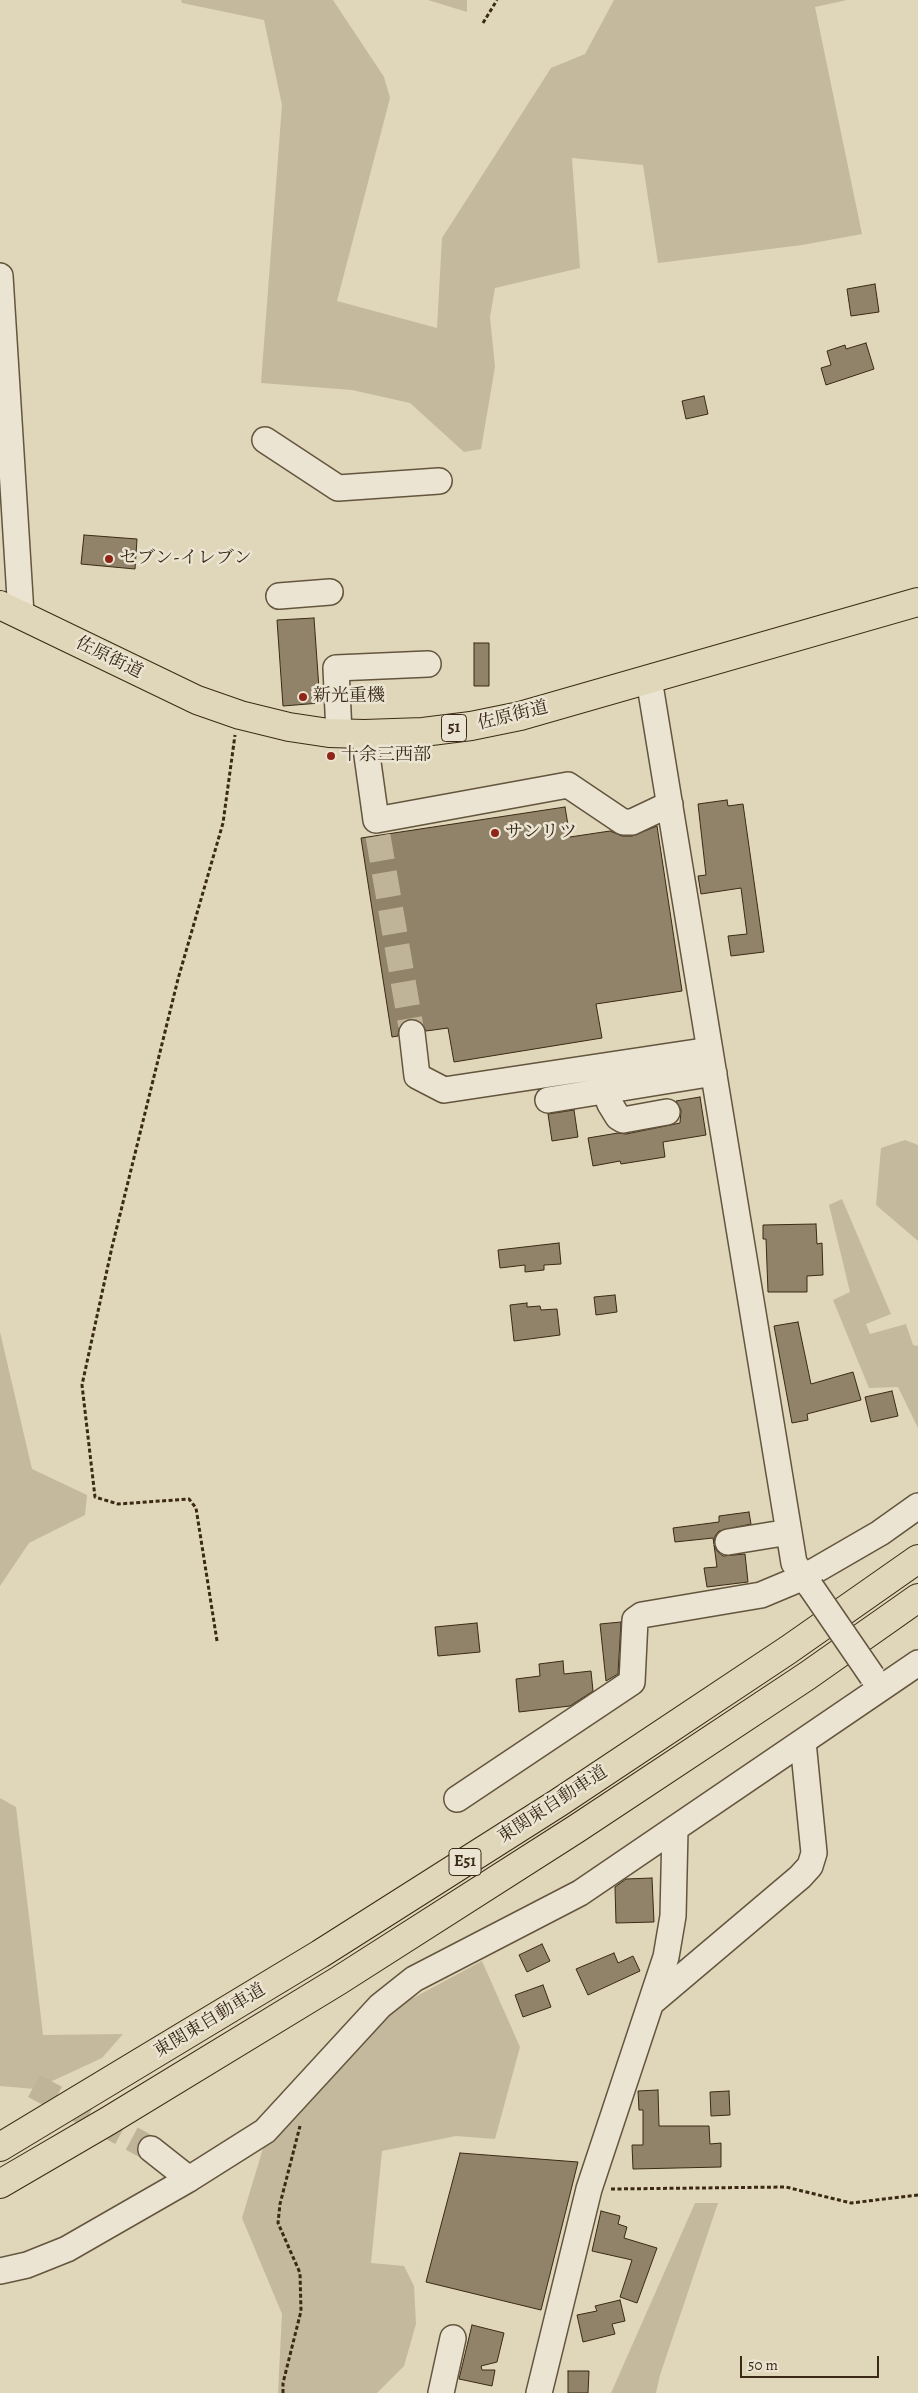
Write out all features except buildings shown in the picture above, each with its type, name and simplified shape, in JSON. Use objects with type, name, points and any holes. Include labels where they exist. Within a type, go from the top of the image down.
[{"type":"highway","name":"佐原街道","points":[[10,609],[197,700],[240,715],[289,727],[351,734],[471,726],[520,716],[918,602]]},
{"type":"highway","name":"東関東自動車道","points":[[0,2146],[320,1954],[549,1808],[788,1650],[918,1559]]},
{"type":"highway","name":"東関東自動車道","points":[[0,2184],[108,2121],[346,1976],[799,1682],[918,1598]]},
{"type":"street","points":[[0,276],[10,609]]},
{"type":"street","points":[[265,440],[338,488],[439,481]]},
{"type":"street","points":[[280,596],[330,592]]},
{"type":"street","points":[[428,664],[336,668],[351,734],[377,828],[568,785],[623,822],[632,822],[670,804]]},
{"type":"street","points":[[649,679],[794,1563],[877,1682]]},
{"type":"street","points":[[412,1033],[417,1076],[444,1090],[712,1062]]},
{"type":"street","points":[[548,1100],[605,1091],[712,1062]]},
{"type":"street","points":[[605,1091],[614,1110],[623,1120],[668,1112]]},
{"type":"street","points":[[457,1799],[632,1682],[635,1620],[642,1615],[761,1594],[807,1582],[918,1506]]},
{"type":"street","points":[[728,1542],[789,1532]]},
{"type":"street","points":[[0,2271],[27,2265],[67,2249],[189,2180],[265,2131],[380,2006],[414,1979],[580,1893],[803,1742],[877,1682],[918,1663]]},
{"type":"street","points":[[650,2004],[800,1877],[810,1866],[814,1853],[803,1742]]},
{"type":"street","points":[[539,2393],[589,2189],[666,1957],[673,1916],[675,1830]]},
{"type":"street","points":[[151,2149],[189,2180]]},
{"type":"street","points":[[440,2393],[453,2338]]},
{"type":"path","points":[[483,23],[496,0]]},
{"type":"path","points":[[217,1641],[196,1508],[188,1499],[118,1504],[95,1497],[82,1385],[112,1247],[178,980],[224,823],[233,741],[240,715]]},
{"type":"path","points":[[283,2393],[283,2383],[301,2311],[300,2273],[278,2223],[280,2204],[302,2117]]},
{"type":"path","points":[[589,2189],[786,2187],[851,2203],[918,2195]]},
{"type":"shaded area","points":[[181,0],[333,0],[384,77],[390,98],[337,301],[437,328],[442,238],[551,68],[585,54],[614,0],[847,0],[815,7],[862,234],[802,245],[658,263],[643,165],[572,158],[580,268],[495,288],[490,317],[495,367],[481,449],[464,452],[410,403],[352,390],[261,383],[282,105],[264,20],[182,3]]},
{"type":"shaded area","points":[[428,0],[467,0],[467,12]]},
{"type":"shaded area","points":[[905,1140],[918,1145],[918,1241],[876,1205],[881,1148]]},
{"type":"shaded area","points":[[842,1199],[891,1314],[866,1324],[870,1334],[906,1324],[913,1345],[918,1346],[918,1428],[898,1387],[869,1388],[833,1300],[850,1292],[829,1205]]},
{"type":"shaded area","points":[[0,1332],[32,1469],[87,1495],[85,1515],[29,1543],[0,1586]]},
{"type":"shaded area","points":[[0,1798],[16,1807],[43,2035],[123,2034],[102,2058],[35,2089],[0,2086]]},
{"type":"shaded area","points":[[482,1961],[520,2047],[495,2139],[456,2136],[382,2151],[371,2263],[404,2266],[414,2286],[416,2324],[404,2366],[377,2393],[278,2393],[282,2314],[242,2218],[264,2145],[356,2046],[400,2005]]},
{"type":"shaded area","points":[[695,2203],[718,2203],[660,2375],[656,2393],[611,2393]]},
{"type":"tunnel","points":[[378,836],[412,1033]]},
{"type":"tunnel","points":[[34,2086],[151,2149]]},
{"type":"place","name":"セブン-イレブン","points":[[109,559]]},
{"type":"place","name":"新光重機","points":[[303,697]]},
{"type":"place","name":"十余三西部","points":[[331,756]]},
{"type":"place","name":"サンリツ","points":[[495,833]]}]
